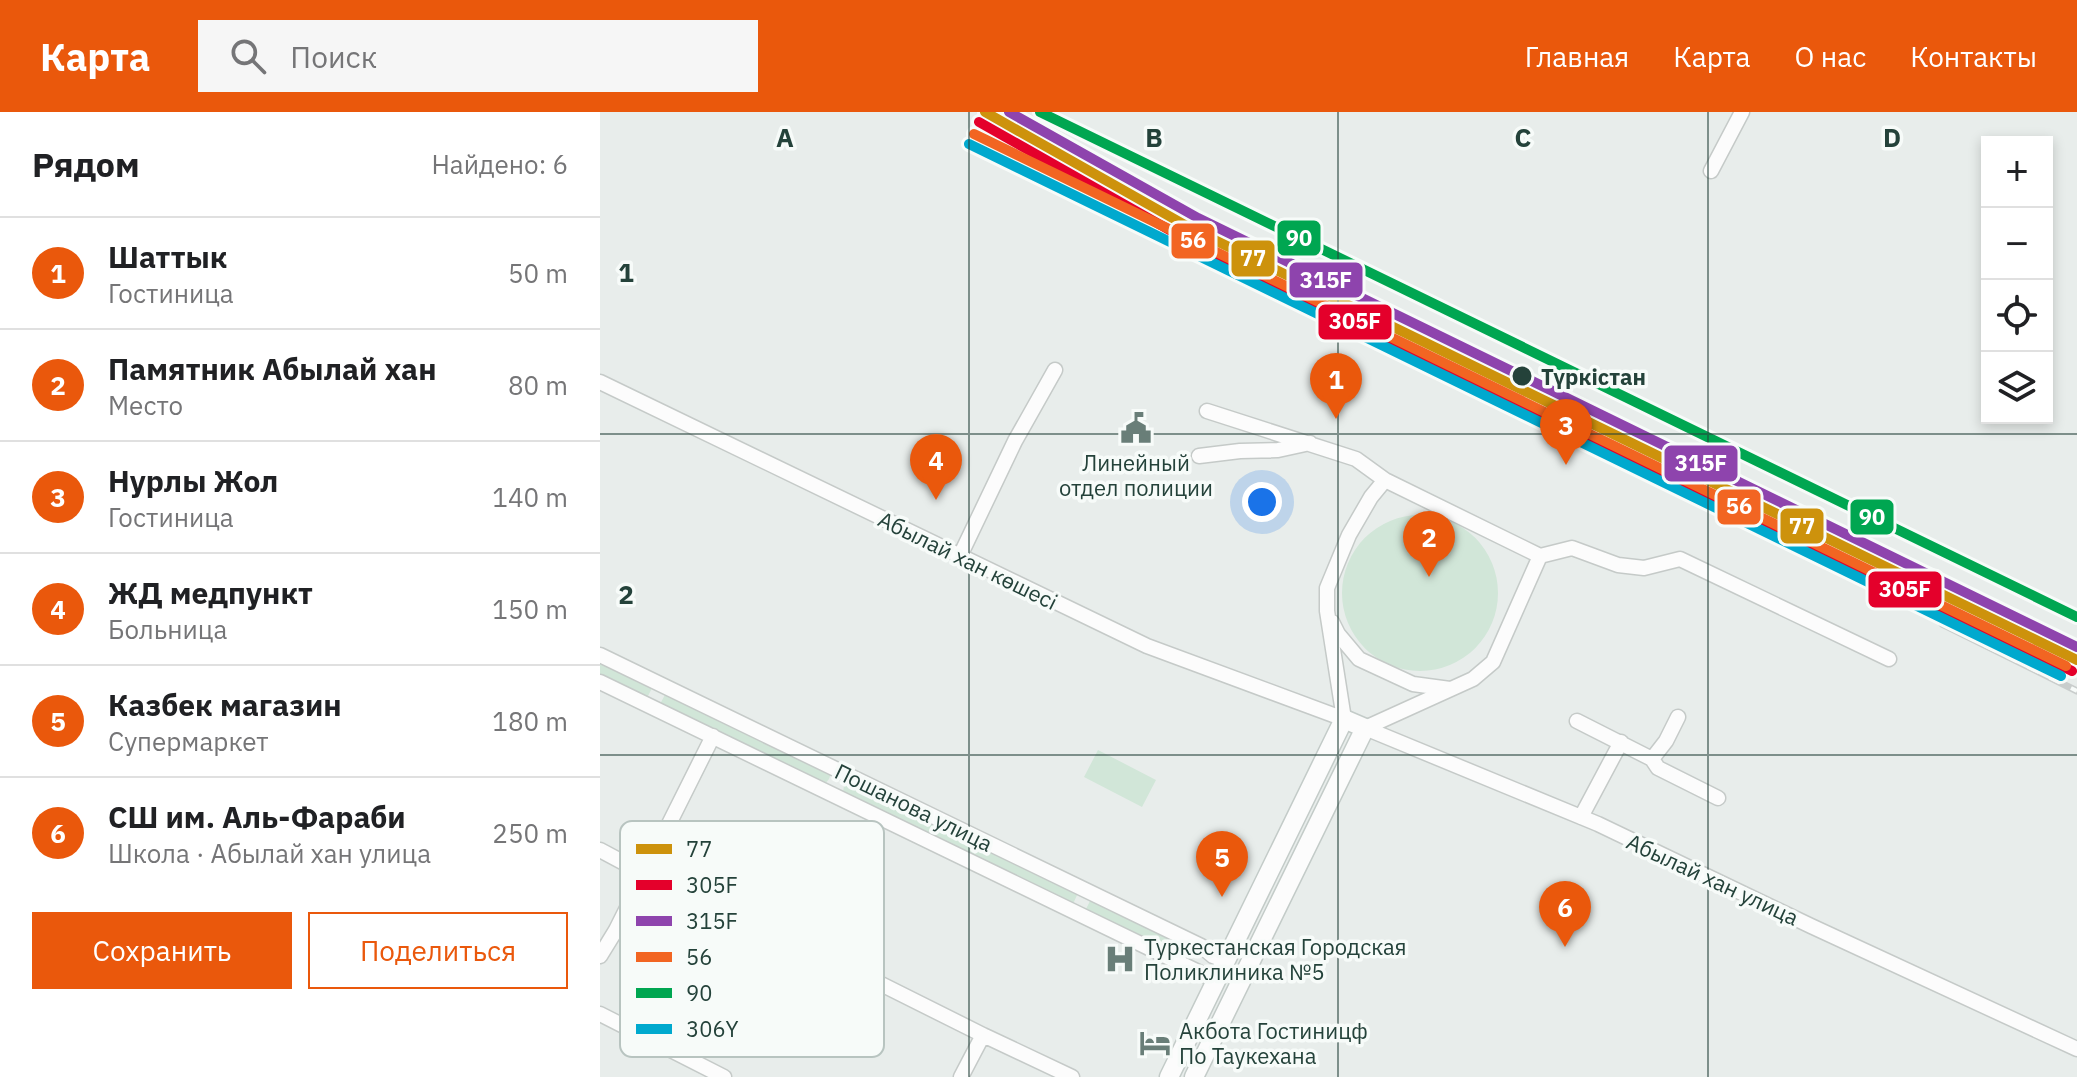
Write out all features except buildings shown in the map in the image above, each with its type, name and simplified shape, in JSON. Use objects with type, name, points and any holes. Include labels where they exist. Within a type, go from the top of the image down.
[{"type":"street","points":[[1711,171],[1742,112]]},
{"type":"street","points":[[960,556],[1015,441],[1055,370]]},
{"type":"street","name":"Абылай хан көшесі","points":[[600,382],[1147,646],[1344,719]]},
{"type":"street","points":[[1207,411],[1356,459],[1385,480],[1540,556],[1572,548],[1618,565],[1644,568],[1680,559],[1889,659]]},
{"type":"street","points":[[1199,456],[1278,450],[1310,443]]},
{"type":"street","points":[[1169,1077],[1344,719],[1327,611],[1327,588],[1349,535],[1371,497],[1385,480]]},
{"type":"street","points":[[1194,1077],[1365,728],[1473,679],[1493,662],[1540,556]]},
{"type":"street","points":[[1327,611],[1338,634],[1359,659],[1413,684],[1451,689]]},
{"type":"street","name":"Пошанова улица","points":[[600,655],[1173,932],[1226,961]]},
{"type":"street","name":"Пошанова улица","points":[[600,682],[1217,981]]},
{"type":"street","points":[[1652,759],[1666,741],[1678,717]]},
{"type":"street","name":"Абылай хан улица","points":[[1344,719],[1581,817],[2077,1049]]},
{"type":"street","points":[[1577,721],[1621,742],[1652,759],[1658,768],[1718,798]]},
{"type":"street","points":[[670,821],[713,736]]},
{"type":"street","points":[[1581,817],[1621,742]]},
{"type":"street","points":[[600,850],[620,861]]},
{"type":"street","points":[[600,956],[620,922]]},
{"type":"street","points":[[884,986],[1072,1077]]},
{"type":"street","points":[[600,1014],[620,1024]]},
{"type":"street","points":[[961,1077],[983,1035]]},
{"type":"street","points":[[685,1057],[724,1077]]},
{"type":"green space","points":[[1420,515],[1450,521],[1475,538],[1492,563],[1498,593],[1492,623],[1475,648],[1450,665],[1420,671],[1390,665],[1365,648],[1348,623],[1342,593],[1348,563],[1365,538],[1390,521]]},
{"type":"green space","points":[[600,661],[653,686],[647,698],[600,675]]},
{"type":"green space","points":[[666,693],[831,773],[829,779],[825,784],[660,704]]},
{"type":"green space","points":[[1098,750],[1156,780],[1142,807],[1084,777]]},
{"type":"green space","points":[[849,782],[1078,893],[1073,904],[843,793],[844,785]]},
{"type":"green space","points":[[1091,899],[1170,937],[1164,949],[1085,911]]},
{"type":"railway","points":[[1942,624],[2077,691]]},
{"type":"transit line","name":"77","points":[[985,112],[1192,229],[2077,660]]},
{"type":"transit line","name":"315F","points":[[1009,112],[1198,218],[2077,647]]},
{"type":"transit line","name":"90","points":[[1040,112],[2077,617]]},
{"type":"transit line","name":"305F","points":[[979,122],[1187,240],[2072,671]]},
{"type":"transit line","name":"56","points":[[974,134],[2066,666]]},
{"type":"transit line","name":"306Y","points":[[969,144],[2061,676]]},
{"type":"place","name":"Түркістан","points":[[1522,376]]},
{"type":"place","name":"Шаттык","points":[[1336,419]]},
{"type":"place","name":"Линейный отдел полиции","points":[[1136,428]]},
{"type":"place","name":"Нурлы Жол","points":[[1566,465]]},
{"type":"place","name":"ЖД медпункт","points":[[936,500]]},
{"type":"place","name":"Памятник Абылай хан","points":[[1429,577]]},
{"type":"place","name":"Казбек магазин","points":[[1222,897]]},
{"type":"place","name":"СШ им. Аль-Фараби","points":[[1565,947]]},
{"type":"place","name":"Туркестанская Городская Поликлиника №5","points":[[1120,959]]},
{"type":"place","name":"Акбота Гостиницф По Таукехана","points":[[1155,1043]]}]
